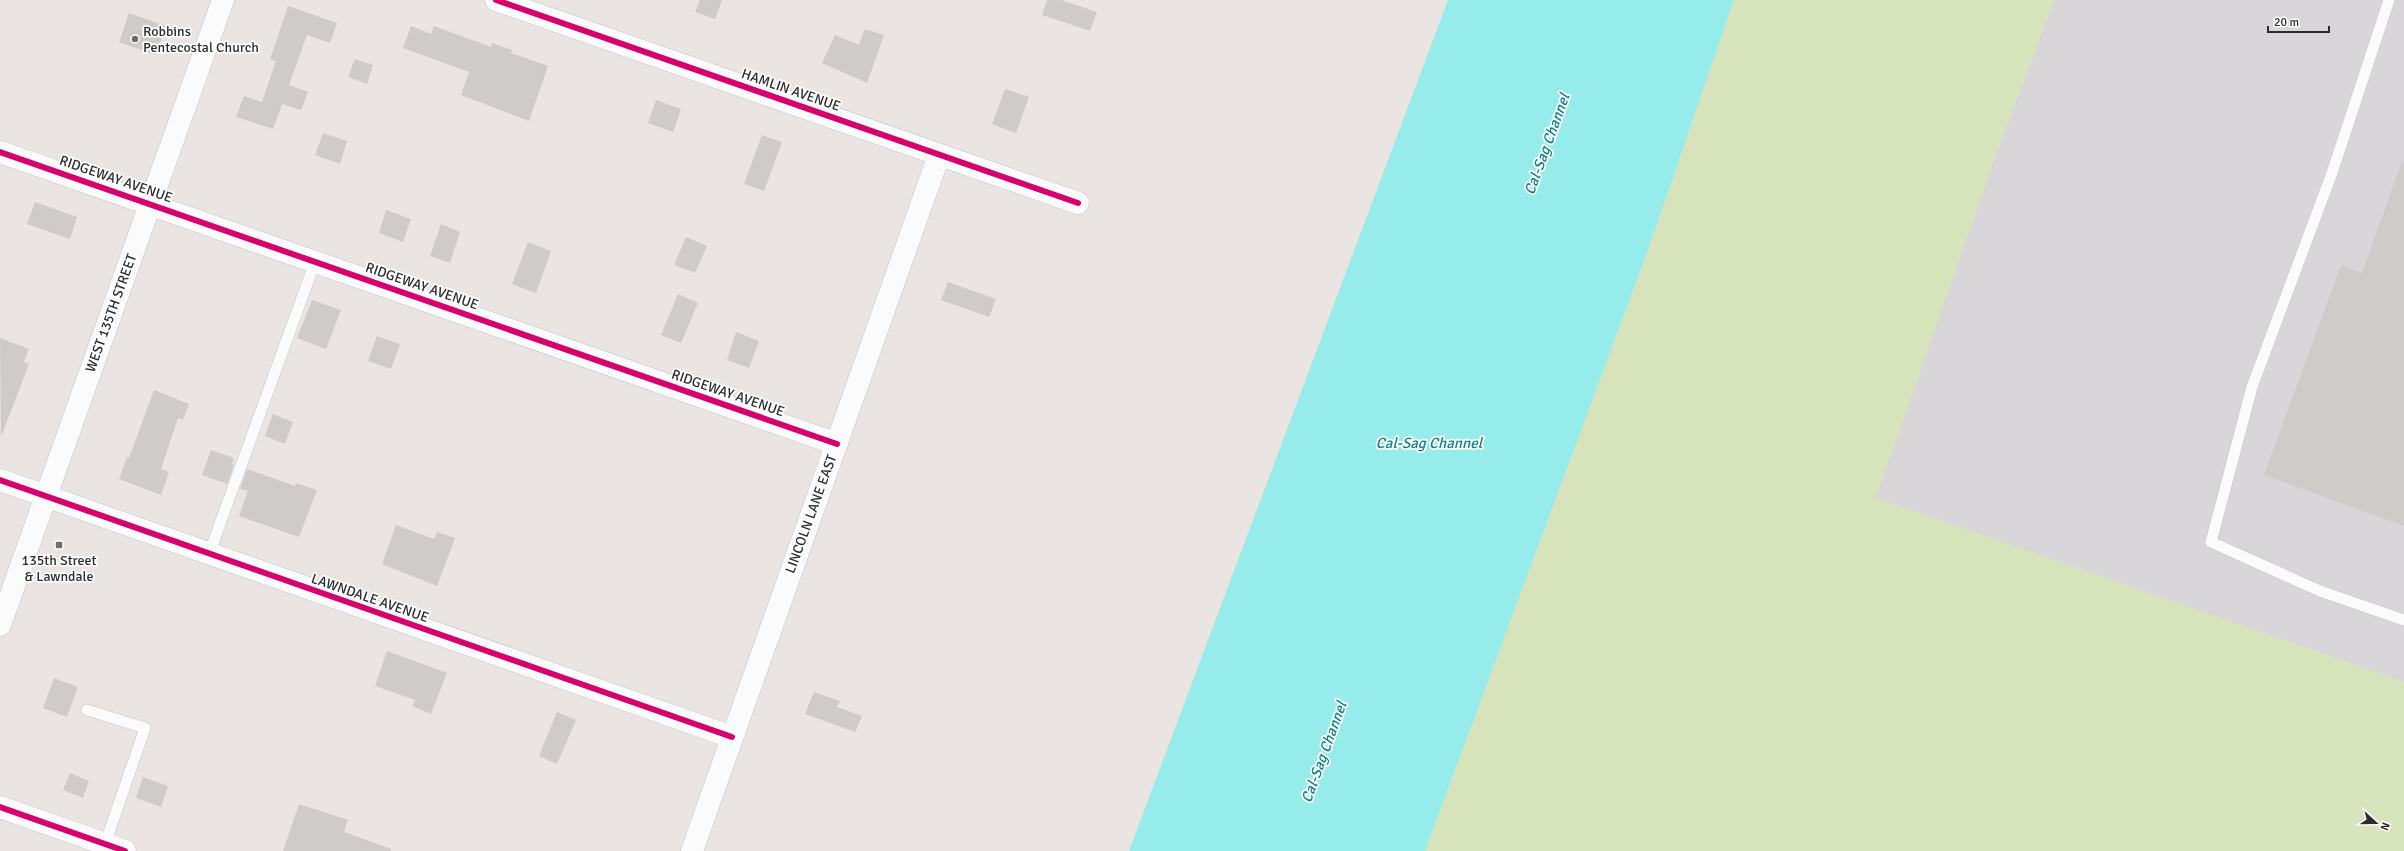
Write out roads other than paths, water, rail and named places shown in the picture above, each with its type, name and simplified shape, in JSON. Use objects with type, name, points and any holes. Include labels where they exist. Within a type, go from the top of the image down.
[{"type":"street","name":"WEST 135TH STREET","points":[[0,626],[223,0]]},
{"type":"street","name":"HAMLIN AVENUE","points":[[496,0],[1078,203]]},
{"type":"street","name":"RIDGEWAY AVENUE","points":[[0,152],[836,444]]},
{"type":"street","name":"LINCOLN LANE EAST","points":[[692,851],[939,155]]},
{"type":"street","name":"LAWNDALE AVENUE","points":[[0,480],[732,737]]},
{"type":"street","points":[[0,807],[125,851]]},
{"type":"lane","points":[[2389,0],[2332,173],[2252,387],[2211,542],[2320,591],[2404,620]]},
{"type":"lane","points":[[209,554],[314,262]]},
{"type":"lane","points":[[87,710],[145,728],[105,844]]},
{"type":"water","name":"Cal-Sag Channel","points":[[1448,0],[1734,0],[1648,250],[1425,851],[1129,851]]},
{"type":"place","name":"Robbins Pentecostal Church","points":[[135,39]]},
{"type":"place","name":"135th Street & Lawndale","points":[[59,545]]}]
